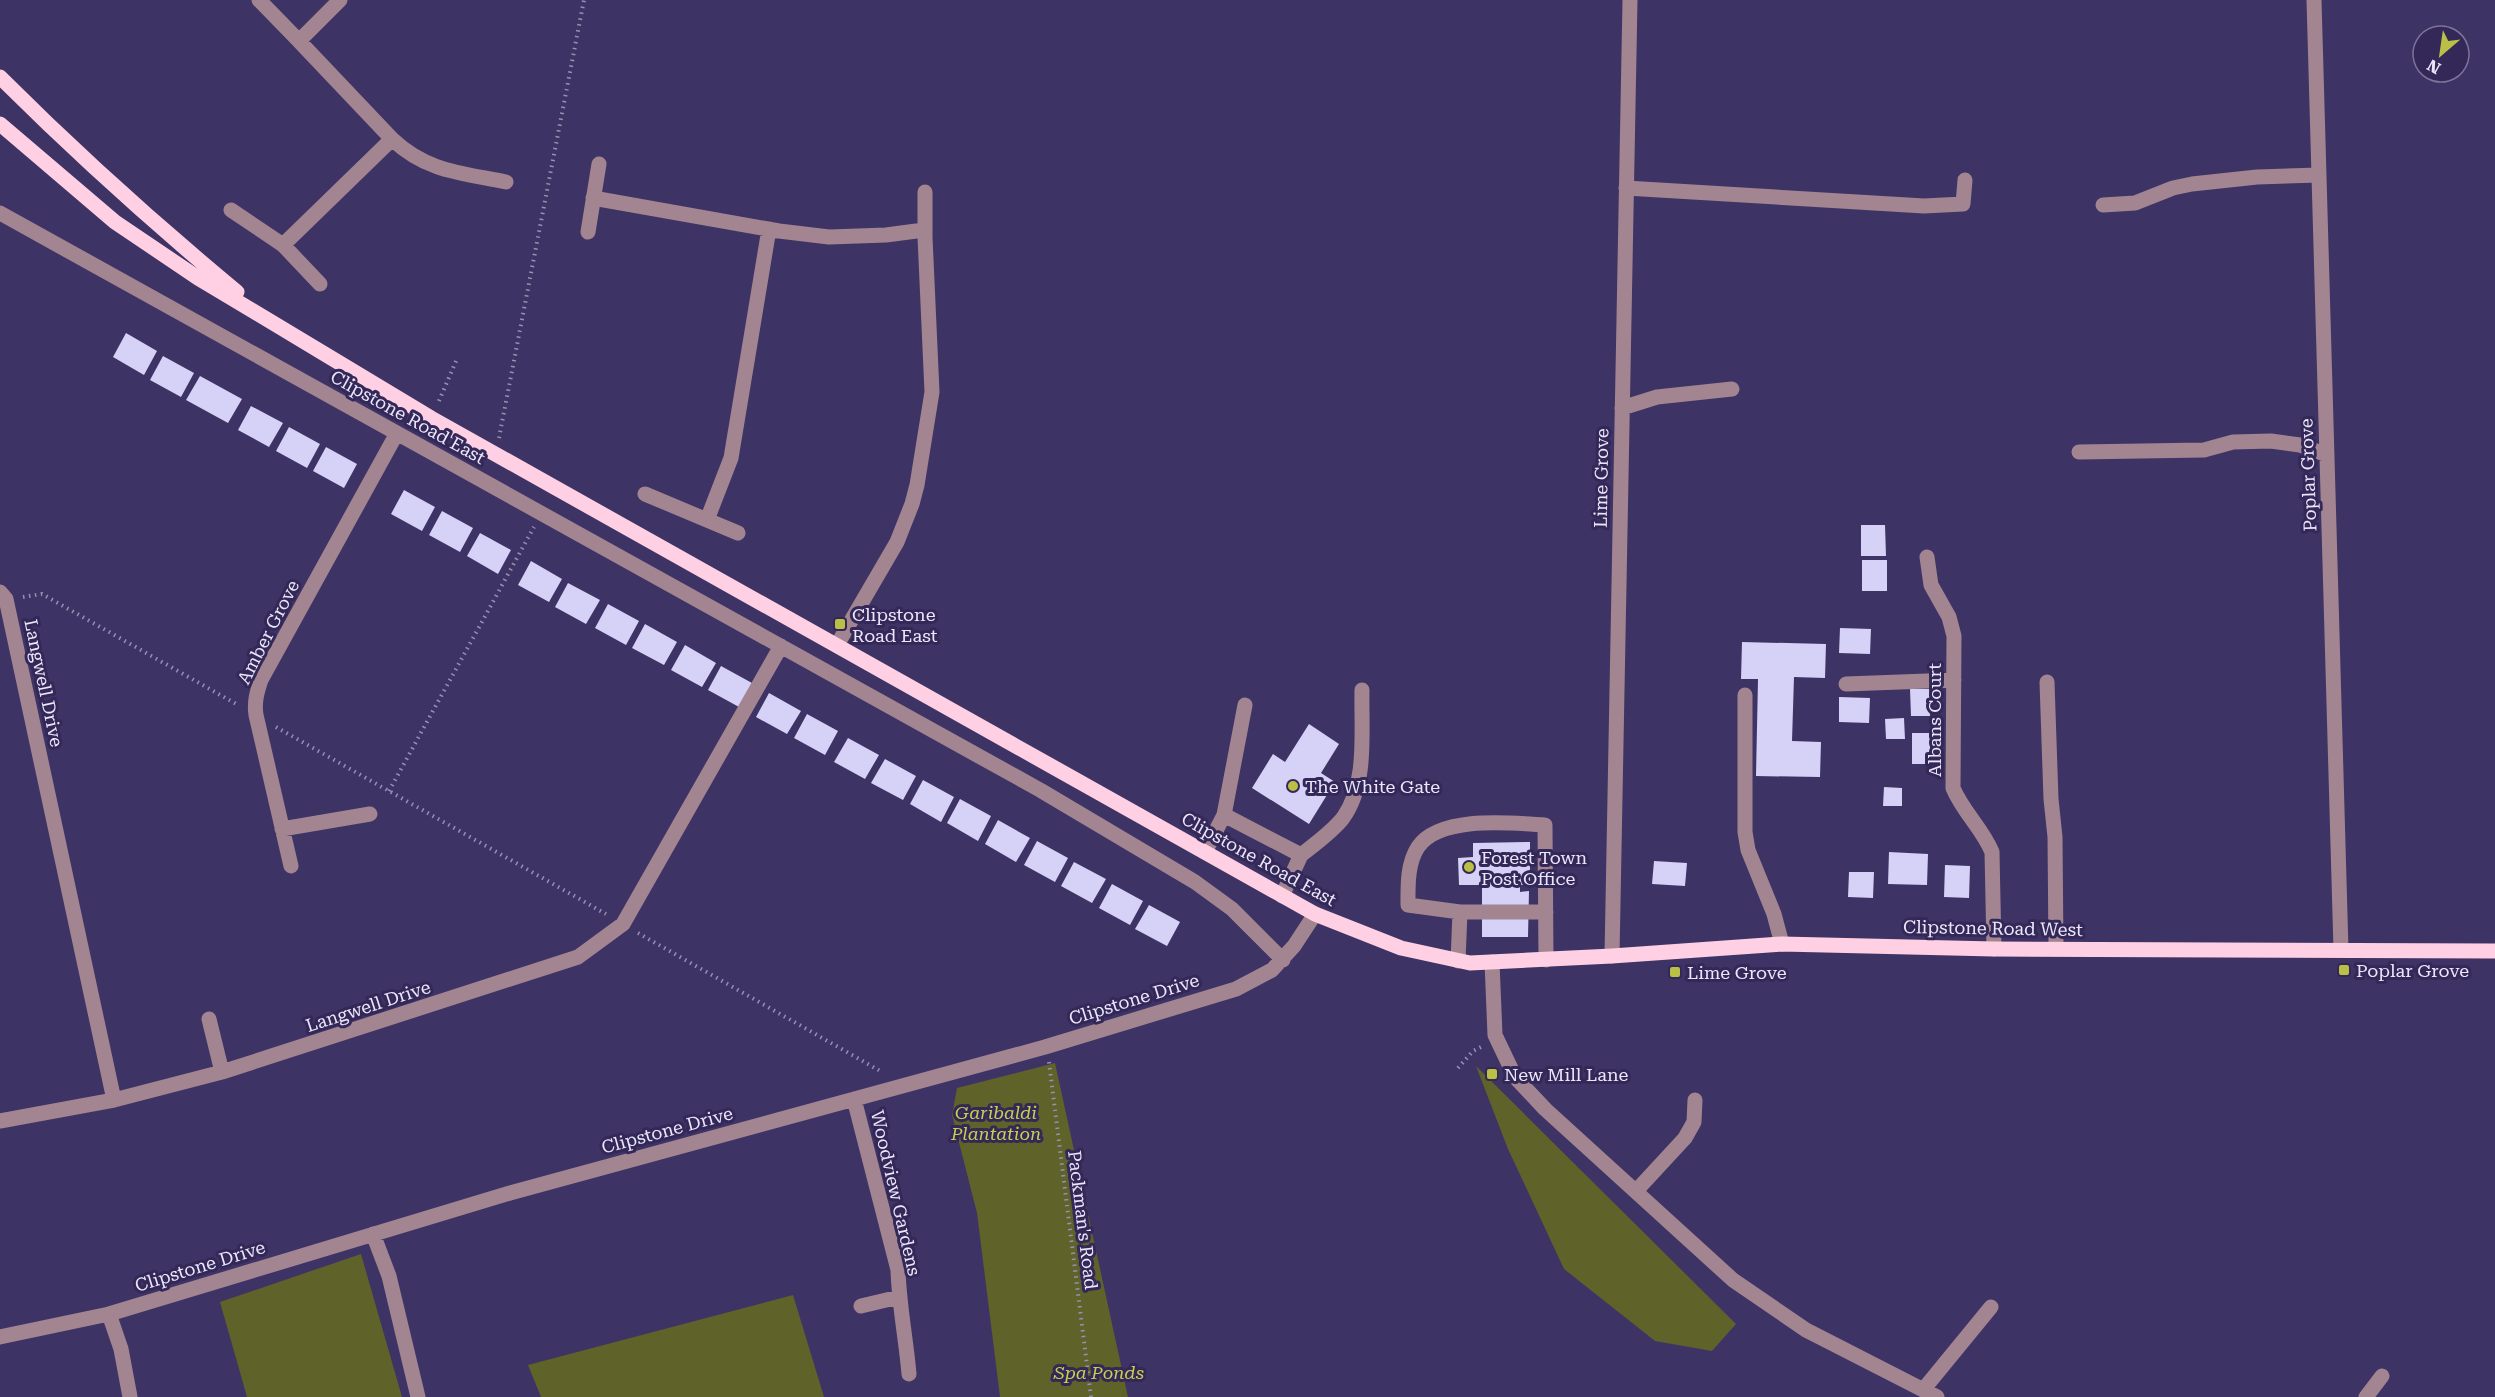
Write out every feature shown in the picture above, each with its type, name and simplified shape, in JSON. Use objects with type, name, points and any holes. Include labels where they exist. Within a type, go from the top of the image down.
[{"type":"main road","name":"Clipstone Road East","points":[[0,77],[53,130],[153,222],[272,321]]},
{"type":"main road","name":"Clipstone Road East","points":[[0,124],[115,222],[198,278],[431,418],[1282,896],[1315,914],[1401,948],[1458,961],[1492,962]]},
{"type":"main road","name":"Clipstone Road West","points":[[1492,962],[1782,944],[1994,949],[2495,951]]},
{"type":"street","points":[[259,0],[404,150],[427,164],[506,182]]},
{"type":"street","points":[[299,41],[340,0]]},
{"type":"street","name":"Lime Grove","points":[[1612,956],[1630,0]]},
{"type":"street","name":"Poplar Grove","points":[[2314,0],[2341,950]]},
{"type":"street","points":[[283,245],[392,139]]},
{"type":"street","points":[[588,232],[599,164]]},
{"type":"street","points":[[2103,205],[2135,203],[2173,188],[2192,184],[2257,177],[2319,175]]},
{"type":"street","points":[[1626,188],[1924,206],[1963,204],[1965,180]]},
{"type":"street","points":[[837,645],[897,542],[912,504],[916,485],[932,392],[924,230],[925,192]]},
{"type":"street","points":[[593,198],[769,229],[829,237],[886,235],[924,230]]},
{"type":"street","points":[[231,210],[283,245],[320,284]]},
{"type":"street","name":"Clipstone Road East","points":[[0,213],[1040,790],[1195,882],[1232,909],[1283,960]]},
{"type":"street","points":[[706,520],[729,467],[769,229]]},
{"type":"street","points":[[1622,408],[1657,397],[1732,389]]},
{"type":"street","name":"Amber Grove","points":[[291,866],[254,704],[261,680],[397,433]]},
{"type":"street","points":[[2079,452],[2204,450],[2233,442],[2271,441],[2300,445],[2327,455]]},
{"type":"street","points":[[645,494],[738,533]]},
{"type":"street","name":"Albans Court","points":[[1927,557],[1931,585],[1949,617],[1954,636],[1953,789],[1960,805],[1986,837],[1992,852],[1994,949]]},
{"type":"street","name":"Langwell Drive","points":[[3,595],[114,1100]]},
{"type":"street","points":[[623,924],[781,646]]},
{"type":"street","points":[[1846,684],[1954,680]]},
{"type":"street","points":[[2047,682],[2051,800],[2055,837],[2056,949]]},
{"type":"street","points":[[1282,896],[1301,855],[1343,818],[1355,793],[1360,763],[1362,690]]},
{"type":"street","points":[[1745,695],[1745,832],[1748,850],[1774,914],[1782,944]]},
{"type":"street","points":[[1205,852],[1224,815],[1245,705]]},
{"type":"street","points":[[282,829],[370,814]]},
{"type":"street","points":[[1224,815],[1301,855]]},
{"type":"street","points":[[1546,912],[1460,912],[1408,905],[1411,862],[1418,847],[1429,836],[1440,830],[1480,823],[1545,825],[1546,912],[1546,960]]},
{"type":"street","points":[[1458,961],[1460,912]]},
{"type":"street","name":"Clipstone Drive","points":[[0,1337],[109,1314],[510,1194],[1045,1047],[1236,989],[1272,970],[1283,960],[1315,914]]},
{"type":"street","name":"Langwell Drive","points":[[0,1121],[114,1100],[222,1072],[578,957],[623,924]]},
{"type":"street","points":[[1492,962],[1495,1035],[1515,1077],[1545,1109],[1742,1287],[1806,1330],[1930,1393],[1991,1307]]},
{"type":"street","points":[[209,1019],[222,1072]]},
{"type":"street","name":"Woodview Gardens","points":[[854,1098],[898,1270],[899,1297],[905,1329],[909,1374]]},
{"type":"street","points":[[1636,1191],[1685,1138],[1694,1122],[1695,1100]]},
{"type":"street","points":[[373,1234],[389,1276],[418,1397]]},
{"type":"street","name":"Woodview Gardens","points":[[861,1306],[899,1297]]},
{"type":"street","points":[[109,1314],[121,1349],[130,1397]]},
{"type":"street","points":[[2366,1397],[2382,1376]]},
{"type":"path","points":[[496,453],[584,0]]},
{"type":"path","points":[[431,418],[456,361]]},
{"type":"path","points":[[389,791],[542,513]]},
{"type":"path","points":[[3,595],[42,594],[903,1085]]},
{"type":"path","points":[[1458,1068],[1473,1051],[1497,1039]]},
{"type":"path","name":"Packman's Road","points":[[1045,1047],[1053,1084],[1091,1397]]},
{"type":"green space","name":"Garibaldi Plantation","points":[[1055,1063],[1128,1397],[1000,1397],[977,1213],[952,1115],[957,1088]]},
{"type":"green space","points":[[1476,1066],[1736,1324],[1712,1351],[1655,1341],[1564,1269],[1508,1149]]},
{"type":"green space","points":[[361,1254],[402,1397],[247,1397],[220,1302]]},
{"type":"green space","points":[[793,1295],[824,1397],[541,1397],[528,1365]]},
{"type":"building","points":[[126,333],[157,351],[144,375],[113,357]]},
{"type":"building","points":[[163,356],[194,373],[181,397],[150,380]]},
{"type":"building","points":[[200,376],[242,399],[228,423],[186,400]]},
{"type":"building","points":[[251,406],[283,423],[269,447],[238,430]]},
{"type":"building","points":[[289,427],[320,444],[307,468],[276,451]]},
{"type":"building","points":[[326,447],[357,464],[344,488],[313,471]]},
{"type":"building","points":[[404,490],[435,507],[422,531],[391,514]]},
{"type":"building","points":[[442,511],[473,528],[460,552],[429,535]]},
{"type":"building","points":[[1861,525],[1885,525],[1886,556],[1861,556]]},
{"type":"building","points":[[480,533],[511,550],[498,574],[467,556]]},
{"type":"building","points":[[1862,560],[1887,560],[1887,591],[1862,591]]},
{"type":"building","points":[[531,561],[562,579],[549,602],[518,585]]},
{"type":"building","points":[[568,583],[600,600],[586,624],[555,607]]},
{"type":"building","points":[[608,604],[639,621],[626,645],[595,628]]},
{"type":"building","points":[[645,624],[677,642],[664,665],[632,648]]},
{"type":"building","points":[[1840,628],[1871,629],[1870,654],[1839,653]]},
{"type":"building","points":[[1742,642],[1826,644],[1825,678],[1794,677],[1792,741],[1821,742],[1820,777],[1756,776],[1758,679],[1741,679]]},
{"type":"building","points":[[685,645],[716,663],[702,687],[671,670]]},
{"type":"building","points":[[721,666],[752,683],[739,707],[708,690]]},
{"type":"building","points":[[1910,689],[1929,689],[1930,716],[1911,716]]},
{"type":"building","points":[[769,693],[801,711],[787,734],[756,717]]},
{"type":"building","points":[[1839,697],[1870,698],[1869,723],[1839,722]]},
{"type":"building","points":[[807,714],[838,731],[825,755],[794,738]]},
{"type":"building","points":[[1904,718],[1905,739],[1886,739],[1885,719]]},
{"type":"building","points":[[1309,724],[1339,744],[1321,773],[1335,782],[1309,824],[1252,788],[1273,754],[1285,762]]},
{"type":"building","points":[[1912,733],[1930,733],[1930,764],[1912,764]]},
{"type":"building","points":[[848,738],[879,755],[865,779],[834,762]]},
{"type":"building","points":[[885,759],[916,776],[903,800],[871,783]]},
{"type":"building","points":[[923,780],[954,797],[941,822],[910,804]]},
{"type":"building","points":[[1884,787],[1902,788],[1902,806],[1883,806]]},
{"type":"building","points":[[960,799],[991,816],[978,841],[947,823]]},
{"type":"building","points":[[998,820],[1030,838],[1016,862],[985,844]]},
{"type":"building","points":[[1037,841],[1068,858],[1055,882],[1024,865]]},
{"type":"building","points":[[1530,842],[1530,884],[1520,885],[1520,892],[1529,891],[1528,937],[1482,937],[1482,885],[1459,885],[1458,858],[1473,857],[1473,843]]},
{"type":"building","points":[[1889,852],[1928,854],[1927,885],[1888,884]]},
{"type":"building","points":[[1654,861],[1687,863],[1685,886],[1652,884]]},
{"type":"building","points":[[1074,862],[1106,879],[1092,903],[1061,886]]},
{"type":"building","points":[[1945,865],[1970,866],[1969,898],[1944,897]]},
{"type":"building","points":[[1849,872],[1874,872],[1873,898],[1848,897]]},
{"type":"building","points":[[1112,884],[1143,901],[1130,925],[1099,908]]},
{"type":"building","points":[[1149,905],[1180,922],[1167,946],[1135,929]]},
{"type":"place","name":"Clipstone Road East","points":[[840,624]]},
{"type":"place","name":"The White Gate","points":[[1293,786]]},
{"type":"place","name":"Forest Town Post Office","points":[[1469,867]]},
{"type":"place","name":"Poplar Grove","points":[[2344,970]]},
{"type":"place","name":"Lime Grove","points":[[1675,972]]},
{"type":"place","name":"New Mill Lane","points":[[1492,1074]]},
{"type":"park label","name":"Spa Ponds","points":[[1099,1372]]}]
